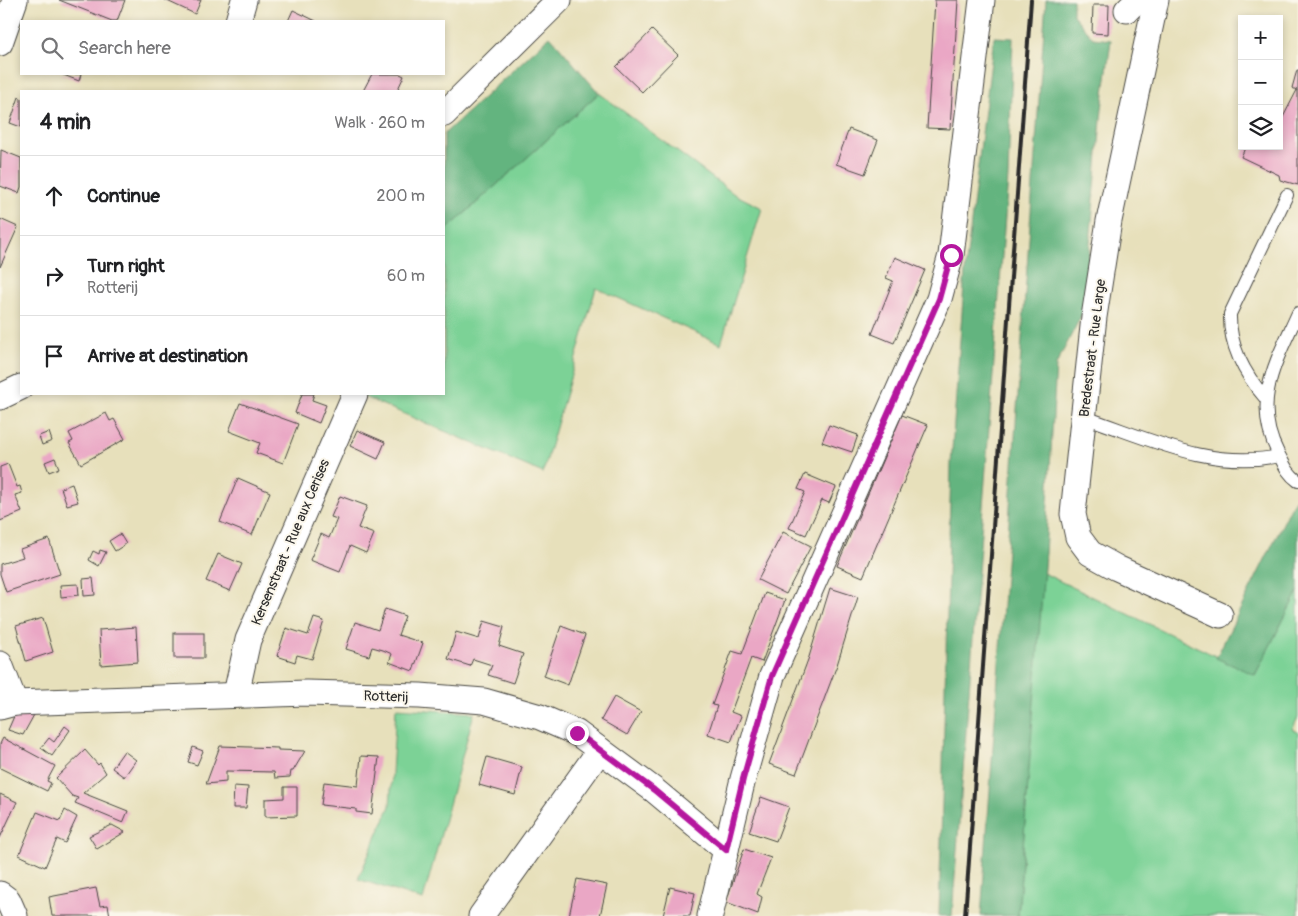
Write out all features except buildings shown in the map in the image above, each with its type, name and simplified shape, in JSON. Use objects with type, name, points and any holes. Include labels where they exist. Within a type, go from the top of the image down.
[{"type":"street","points":[[0,43],[15,0]]},
{"type":"street","points":[[238,20],[244,0]]},
{"type":"street","points":[[445,113],[559,0]]},
{"type":"street","points":[[710,916],[743,779],[772,676],[939,299],[951,255],[982,0]]},
{"type":"street","name":"Bredestraat - Rue Large","points":[[1156,0],[1109,220],[1094,317],[1073,514],[1078,537],[1090,553],[1117,568],[1220,615]]},
{"type":"street","points":[[0,396],[20,387]]},
{"type":"street","name":"Kersenstraat - Rue aux Cerises","points":[[236,694],[248,640],[355,395]]},
{"type":"street","points":[[0,664],[7,705]]},
{"type":"street","name":"Rotterij","points":[[7,705],[236,694],[382,695],[484,701],[557,723],[577,733],[654,790],[726,850]]},
{"type":"street","points":[[481,916],[600,750]]},
{"type":"street","points":[[0,894],[8,900],[15,916]]},
{"type":"lane","points":[[1266,399],[1254,386],[1229,334],[1230,314],[1286,195]]},
{"type":"lane","points":[[1298,313],[1272,370],[1266,399],[1269,435],[1288,473],[1298,481]]},
{"type":"lane","points":[[1084,417],[1170,449],[1195,455],[1263,459],[1279,456]]},
{"type":"green space","points":[[1046,0],[1073,0],[1073,15],[1093,38],[1111,40],[1102,109],[1084,310],[1056,365],[1045,554],[1018,916],[981,916]]},
{"type":"green space","points":[[550,36],[599,93],[445,231],[445,133]]},
{"type":"green space","points":[[994,37],[1013,38],[1008,177],[952,916],[939,916],[951,464],[965,271]]},
{"type":"green space","points":[[599,93],[734,194],[762,208],[721,344],[596,288],[543,473],[362,396],[445,395],[445,231]]},
{"type":"green space","points":[[1295,499],[1298,500],[1298,591],[1255,675],[1216,658]]},
{"type":"green space","points":[[1043,573],[1255,675],[1298,591],[1298,718],[1292,729],[1298,732],[1298,916],[1018,916]]},
{"type":"green space","points":[[396,708],[474,713],[423,900],[358,879],[390,806]]},
{"type":"railway","points":[[965,916],[1031,0]]},
{"type":"route","points":[[577,733],[654,790],[726,850],[743,779],[772,676],[939,299],[951,255]]}]
